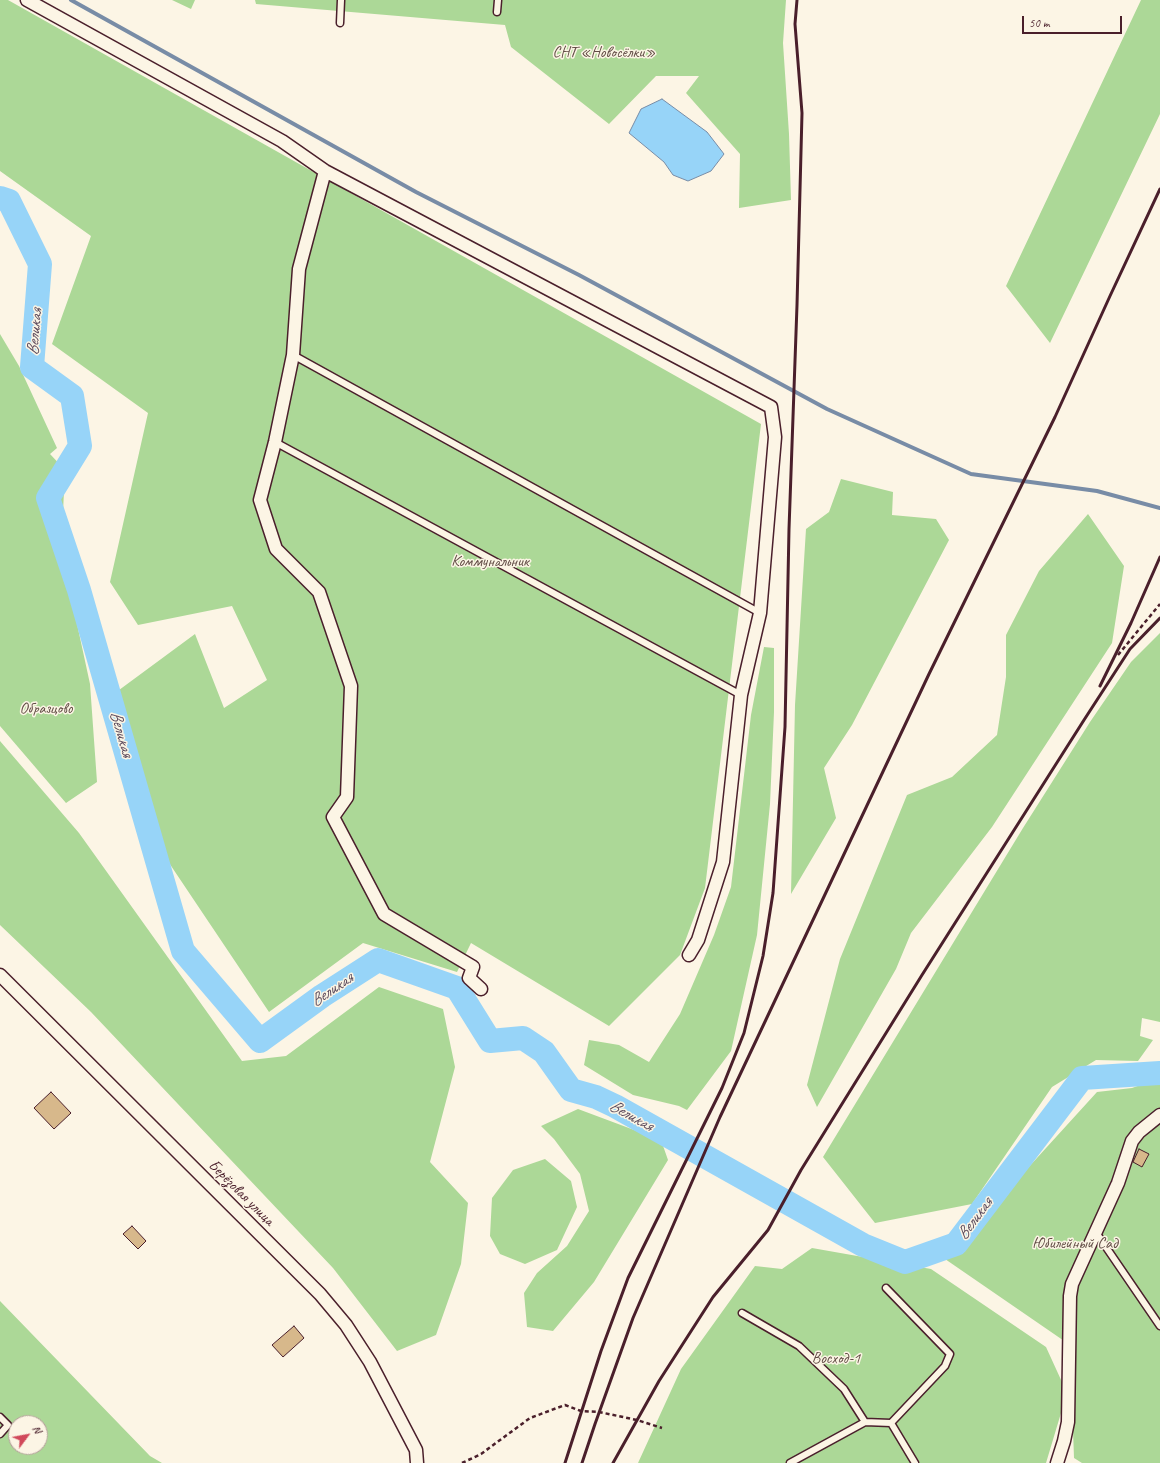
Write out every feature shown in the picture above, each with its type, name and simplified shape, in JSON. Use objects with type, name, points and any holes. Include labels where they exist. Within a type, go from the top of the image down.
[{"type":"street","points":[[27,0],[282,141],[325,170],[771,407],[775,437],[760,613],[741,695],[723,862],[698,940],[689,955]]},
{"type":"street","points":[[325,170],[299,269],[293,356],[260,500],[276,549],[319,592],[352,686],[347,797],[333,817],[384,914],[473,967],[469,978],[481,989]]},
{"type":"street","name":"Берёзовая улица","points":[[0,976],[320,1294],[346,1325],[370,1362],[416,1450],[417,1463]]},
{"type":"street","points":[[1057,1463],[1068,1422],[1072,1284],[1118,1183],[1132,1141],[1139,1132],[1158,1121]]},
{"type":"lane","points":[[340,23],[341,0]]},
{"type":"lane","points":[[498,0],[498,12]]},
{"type":"lane","points":[[293,356],[760,613]]},
{"type":"lane","points":[[274,442],[741,695]]},
{"type":"lane","points":[[1095,1231],[1160,1326]]},
{"type":"lane","points":[[790,1463],[865,1422],[891,1423],[945,1366],[950,1354],[886,1288]]},
{"type":"lane","points":[[742,1313],[799,1346],[844,1389],[865,1422]]},
{"type":"lane","points":[[0,1417],[8,1425],[0,1434]]},
{"type":"lane","points":[[891,1423],[915,1463]]},
{"type":"path","points":[[1118,655],[1160,604]]},
{"type":"path","points":[[462,1463],[481,1454],[530,1418],[565,1405],[581,1411],[599,1412],[636,1420],[662,1428]]},
{"type":"green space","name":"Коммунальник","points":[[0,0],[8,0],[761,424],[705,888],[680,955],[609,1026],[471,943],[457,972],[363,943],[269,1012],[153,839],[115,693],[195,634],[224,708],[267,680],[232,606],[138,625],[110,582],[148,413],[52,344],[91,236],[0,171]]},
{"type":"green space","points":[[172,0],[195,0],[191,9]]},
{"type":"green space","name":"СНТ «Новосёлки»","points":[[255,0],[786,0],[783,43],[789,134],[791,200],[739,208],[740,154],[686,93],[699,76],[656,76],[609,124],[511,47],[505,25],[256,4]]},
{"type":"green space","points":[[1141,0],[1160,0],[1160,114],[1050,343],[1006,286]]},
{"type":"green space","name":"Образцово","points":[[0,334],[19,366],[57,448],[50,454],[65,470],[63,512],[74,610],[90,684],[97,782],[66,803],[0,726]]},
{"type":"green space","points":[[841,479],[893,492],[892,515],[936,519],[949,540],[852,725],[824,768],[836,818],[791,894],[795,705],[806,529],[829,512]]},
{"type":"green space","points":[[1088,514],[1124,566],[1112,643],[992,827],[911,933],[896,969],[817,1107],[807,1085],[840,959],[907,795],[952,777],[997,735],[1006,677],[1006,635],[1039,571]]},
{"type":"green space","points":[[1160,633],[1160,1022],[1142,1018],[1140,1036],[1153,1040],[1138,1061],[1096,1060],[1052,1087],[972,1204],[875,1223],[823,1157],[1023,828],[1090,722],[1131,662]]},
{"type":"green space","points":[[764,647],[774,648],[774,712],[770,804],[757,935],[731,1051],[687,1110],[679,1106],[633,1095],[584,1065],[589,1040],[619,1045],[649,1062],[680,1014],[714,935],[731,887],[751,715]]},
{"type":"green space","points":[[0,741],[79,833],[242,1061],[286,1056],[379,987],[443,1009],[455,1067],[430,1162],[468,1203],[461,1264],[436,1335],[397,1351],[333,1268],[91,1012],[0,925]]},
{"type":"green space","name":"Юбилейный Сад","points":[[1160,1078],[1160,1463],[1082,1463],[1074,1458],[1070,1345],[945,1259],[1097,1092],[1132,1088]]},
{"type":"green space","points":[[578,1109],[661,1140],[668,1160],[594,1282],[553,1331],[527,1327],[524,1293],[537,1273],[567,1246],[589,1211],[580,1174],[554,1139],[541,1126]]},
{"type":"green space","points":[[545,1159],[571,1181],[577,1207],[557,1250],[525,1264],[500,1254],[490,1236],[492,1198],[513,1170]]},
{"type":"green space","name":"Восход-1","points":[[812,1248],[931,1269],[1046,1347],[1067,1393],[1046,1463],[638,1463],[681,1369],[755,1266],[782,1269]]},
{"type":"green space","points":[[0,1301],[150,1456],[162,1463],[0,1463]]},
{"type":"water","points":[[662,99],[707,132],[724,154],[711,171],[688,181],[673,175],[664,162],[629,133],[641,109]]},
{"type":"building","points":[[51,1092],[71,1113],[54,1129],[34,1108]]},
{"type":"building","points":[[1139,1149],[1149,1154],[1142,1167],[1133,1162]]},
{"type":"building","points":[[132,1226],[146,1241],[138,1249],[123,1234]]},
{"type":"building","points":[[294,1326],[304,1338],[283,1357],[272,1345]]},
{"type":"waterway","points":[[71,0],[416,192],[579,275],[827,409],[971,474],[1097,491],[1160,508]]},
{"type":"waterway","name":"Великая","points":[[0,198],[9,201],[40,264],[32,367],[72,396],[80,446],[48,498],[79,590],[183,951],[260,1041],[322,996],[378,960],[457,988],[490,1041],[523,1038],[544,1052],[571,1090],[596,1097],[615,1106],[863,1245],[905,1262],[956,1244],[1082,1078],[1160,1073]]},
{"type":"railway","points":[[565,1463],[601,1351],[628,1278],[722,1088],[744,1033],[763,956],[773,893],[785,727],[789,529],[797,305],[802,113],[795,24],[797,0]]},
{"type":"railway","points":[[582,1463],[633,1318],[720,1117],[929,674],[1055,417],[1160,189]]},
{"type":"railway","points":[[1100,686],[1131,623],[1160,557]]},
{"type":"railway","points":[[613,1463],[659,1381],[713,1297],[768,1230],[801,1170],[922,975],[1084,720],[1130,649],[1160,618]]}]
